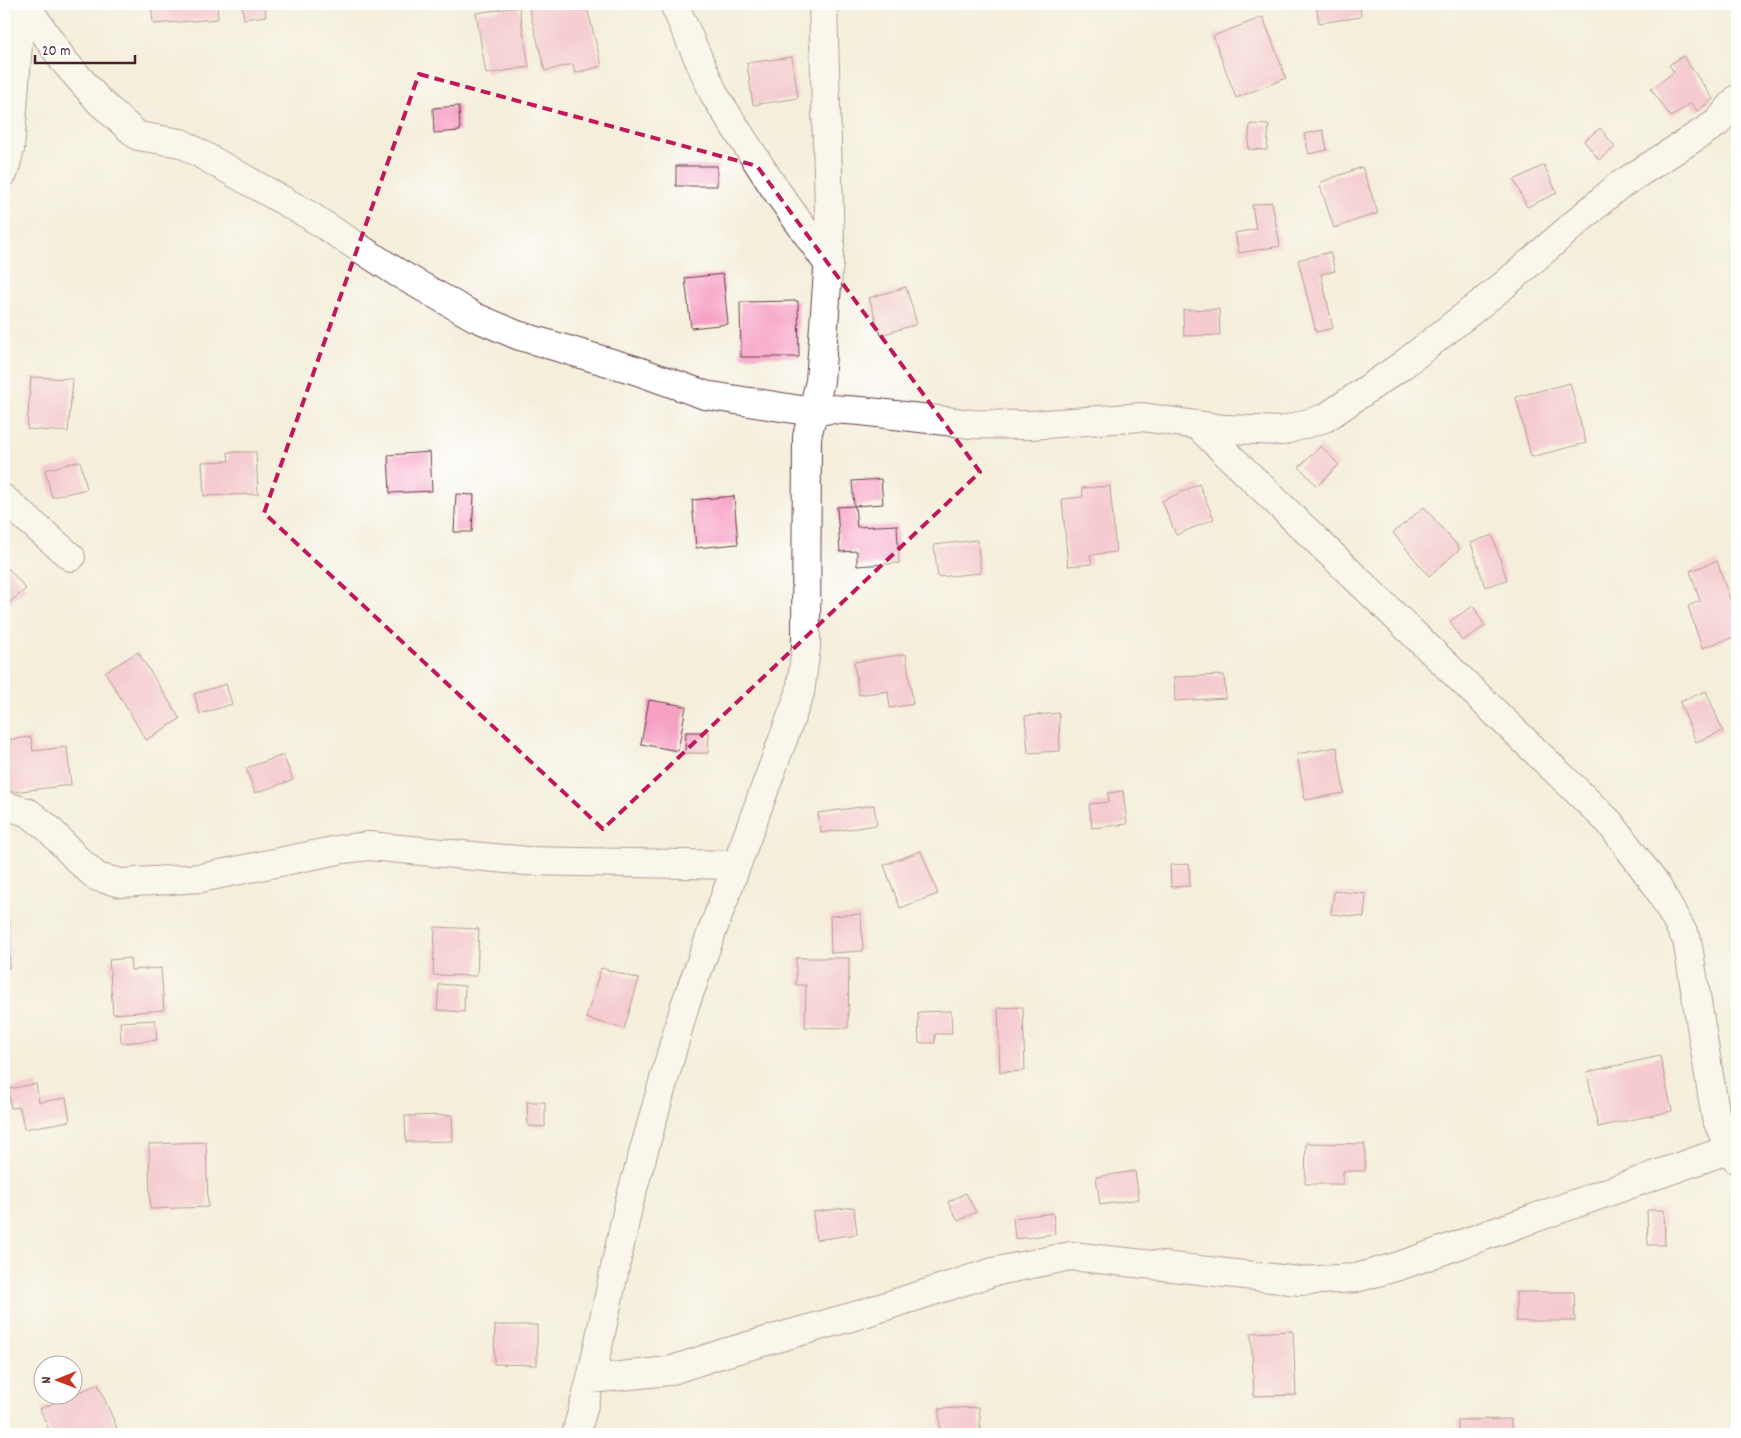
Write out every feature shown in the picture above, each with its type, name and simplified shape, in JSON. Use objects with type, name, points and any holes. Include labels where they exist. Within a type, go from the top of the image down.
[{"type":"street","points":[[4,172],[10,149],[23,4]]},
{"type":"street","points":[[23,4],[62,60],[100,102],[138,136],[181,143],[307,214],[398,273],[475,317],[517,335],[635,370],[705,395],[813,412],[831,409],[861,411],[971,424],[1031,425],[1142,418],[1224,429],[1282,431],[1325,418],[1404,364],[1503,286],[1617,188],[1717,123],[1737,99]]},
{"type":"street","points":[[674,4],[715,96],[774,186],[829,264]]},
{"type":"street","points":[[576,1434],[591,1379],[629,1203],[685,1005],[800,693],[806,648],[807,437],[820,381],[830,243],[823,4]]},
{"type":"street","points":[[591,1379],[669,1371],[724,1353],[858,1315],[993,1272],[1071,1256],[1300,1281],[1356,1278],[1399,1266],[1734,1155],[1716,1118],[1687,940],[1657,886],[1610,822],[1197,425]]},
{"type":"street","points":[[4,499],[71,557]]},
{"type":"street","points":[[4,805],[30,813],[48,828],[97,877],[121,883],[201,878],[343,849],[369,846],[526,861],[736,865]]},
{"type":"highlighted area","points":[[419,74],[757,166],[980,472],[603,829],[264,513]]},
{"type":"building","points":[[151,4],[217,4],[218,19],[153,24]]},
{"type":"building","points":[[242,4],[265,4],[266,16],[244,19]]},
{"type":"building","points":[[528,4],[586,4],[602,66],[575,73],[573,64],[545,71]]},
{"type":"building","points":[[1316,4],[1360,4],[1361,17],[1319,23]]},
{"type":"building","points":[[519,7],[529,67],[486,74],[476,13]]},
{"type":"building","points":[[1263,17],[1286,78],[1236,98],[1213,36]]},
{"type":"building","points":[[1683,56],[1713,99],[1697,111],[1691,103],[1671,117],[1651,89],[1674,72],[1669,65]]},
{"type":"building","points":[[792,57],[798,98],[753,105],[747,63]]},
{"type":"building","points":[[459,106],[460,131],[434,133],[433,108]]},
{"type":"building","points":[[1250,124],[1269,125],[1267,150],[1248,149]]},
{"type":"building","points":[[1600,128],[1615,147],[1599,160],[1584,141]]},
{"type":"building","points":[[1323,130],[1327,150],[1309,154],[1304,134]]},
{"type":"building","points":[[1544,165],[1557,193],[1527,207],[1514,180]]},
{"type":"building","points":[[676,166],[717,166],[717,186],[676,186]]},
{"type":"building","points":[[1362,167],[1378,213],[1334,228],[1319,183]]},
{"type":"building","points":[[1272,202],[1280,246],[1239,253],[1235,233],[1256,229],[1252,205]]},
{"type":"building","points":[[1330,252],[1335,271],[1321,274],[1333,328],[1316,332],[1298,260]]},
{"type":"building","points":[[723,274],[728,324],[691,328],[685,278]]},
{"type":"building","points":[[906,287],[917,324],[881,335],[869,298]]},
{"type":"building","points":[[798,301],[799,357],[741,357],[740,302]]},
{"type":"building","points":[[1219,309],[1220,335],[1184,336],[1183,310]]},
{"type":"building","points":[[31,377],[73,379],[68,432],[27,429]]},
{"type":"building","points":[[1570,383],[1586,443],[1531,457],[1516,397]]},
{"type":"building","points":[[1321,446],[1339,465],[1317,486],[1299,467]]},
{"type":"building","points":[[228,452],[256,452],[258,494],[204,496],[202,462],[229,461]]},
{"type":"building","points":[[430,452],[432,491],[390,493],[388,455]]},
{"type":"building","points":[[80,461],[87,489],[52,497],[45,470]]},
{"type":"building","points":[[881,479],[883,504],[854,506],[852,481]]},
{"type":"building","points":[[1199,484],[1214,519],[1176,535],[1162,501]]},
{"type":"building","points":[[1110,486],[1116,552],[1090,555],[1092,564],[1068,566],[1062,499],[1083,497],[1082,488]]},
{"type":"building","points":[[456,494],[474,495],[472,532],[454,532]]},
{"type":"building","points":[[734,496],[738,544],[696,548],[692,500]]},
{"type":"building","points":[[855,506],[857,527],[897,525],[899,563],[857,566],[857,551],[840,552],[837,507]]},
{"type":"building","points":[[1424,507],[1460,549],[1429,576],[1393,533]]},
{"type":"building","points":[[1492,535],[1507,580],[1485,587],[1471,543]]},
{"type":"building","points":[[977,540],[981,573],[938,577],[934,545]]},
{"type":"building","points":[[1717,561],[1737,620],[1737,636],[1702,648],[1688,606],[1700,601],[1690,571]]},
{"type":"building","points":[[8,568],[26,589],[4,607],[4,572]]},
{"type":"building","points":[[1473,606],[1485,626],[1462,641],[1450,621]]},
{"type":"building","points":[[138,652],[180,719],[146,740],[105,672]]},
{"type":"building","points":[[906,654],[913,704],[890,708],[888,691],[859,695],[854,662]]},
{"type":"building","points":[[1224,675],[1226,698],[1175,701],[1174,677]]},
{"type":"building","points":[[226,684],[232,704],[200,714],[194,694]]},
{"type":"building","points":[[1706,691],[1723,731],[1696,742],[1680,702]]},
{"type":"building","points":[[649,700],[686,706],[678,751],[641,744]]},
{"type":"building","points":[[1059,713],[1060,751],[1028,753],[1025,716]]},
{"type":"building","points":[[686,732],[709,732],[708,753],[685,753]]},
{"type":"building","points":[[31,737],[33,751],[67,747],[71,785],[4,793],[4,740]]},
{"type":"building","points":[[1337,747],[1344,793],[1305,800],[1297,754]]},
{"type":"building","points":[[283,755],[293,780],[255,793],[246,768]]},
{"type":"building","points":[[1123,791],[1127,824],[1092,828],[1089,804],[1109,802],[1108,793]]},
{"type":"building","points":[[874,805],[877,825],[821,833],[818,813]]},
{"type":"building","points":[[921,851],[938,894],[900,908],[884,865]]},
{"type":"building","points":[[1189,864],[1190,886],[1171,887],[1170,865]]},
{"type":"building","points":[[1334,891],[1366,894],[1364,917],[1331,914]]},
{"type":"building","points":[[861,914],[863,951],[831,953],[830,916]]},
{"type":"building","points":[[4,920],[9,920],[9,968],[4,968]]},
{"type":"building","points":[[435,927],[479,929],[477,976],[433,975]]},
{"type":"building","points":[[130,958],[131,970],[161,968],[164,1010],[113,1014],[109,960]]},
{"type":"building","points":[[796,958],[849,958],[848,1028],[805,1027],[806,985],[796,985]]},
{"type":"building","points":[[601,968],[639,979],[624,1029],[586,1018]]},
{"type":"building","points":[[439,984],[465,986],[464,1012],[437,1010]]},
{"type":"building","points":[[1023,1007],[1025,1071],[1000,1072],[998,1008]]},
{"type":"building","points":[[951,1011],[952,1034],[935,1034],[935,1043],[919,1043],[918,1012]]},
{"type":"building","points":[[155,1020],[157,1040],[121,1043],[120,1022]]},
{"type":"building","points":[[1660,1056],[1672,1111],[1598,1127],[1587,1072]]},
{"type":"building","points":[[36,1084],[39,1102],[66,1098],[70,1121],[24,1129],[20,1107],[11,1108],[8,1089]]},
{"type":"building","points":[[527,1102],[545,1102],[545,1127],[528,1126]]},
{"type":"building","points":[[452,1115],[453,1141],[406,1142],[405,1116]]},
{"type":"building","points":[[206,1142],[208,1207],[150,1209],[149,1144]]},
{"type":"building","points":[[1306,1143],[1365,1144],[1365,1171],[1343,1171],[1343,1184],[1305,1184]]},
{"type":"building","points":[[1135,1171],[1139,1199],[1100,1205],[1096,1177]]},
{"type":"building","points":[[966,1193],[976,1212],[958,1221],[948,1202]]},
{"type":"building","points":[[854,1207],[857,1234],[816,1240],[813,1212]]},
{"type":"building","points":[[1647,1210],[1664,1210],[1665,1245],[1648,1245]]},
{"type":"building","points":[[1053,1213],[1055,1234],[1015,1239],[1013,1218]]},
{"type":"building","points":[[1516,1292],[1574,1292],[1575,1321],[1516,1321]]},
{"type":"building","points":[[495,1325],[537,1325],[537,1365],[494,1364]]},
{"type":"building","points":[[1293,1331],[1296,1395],[1254,1396],[1251,1333]]},
{"type":"building","points":[[98,1384],[117,1428],[103,1434],[51,1434],[40,1409],[47,1406],[82,1406],[82,1391]]},
{"type":"building","points":[[979,1407],[981,1434],[940,1434],[939,1409]]},
{"type":"building","points":[[1511,1419],[1511,1434],[1458,1434],[1458,1420]]}]
